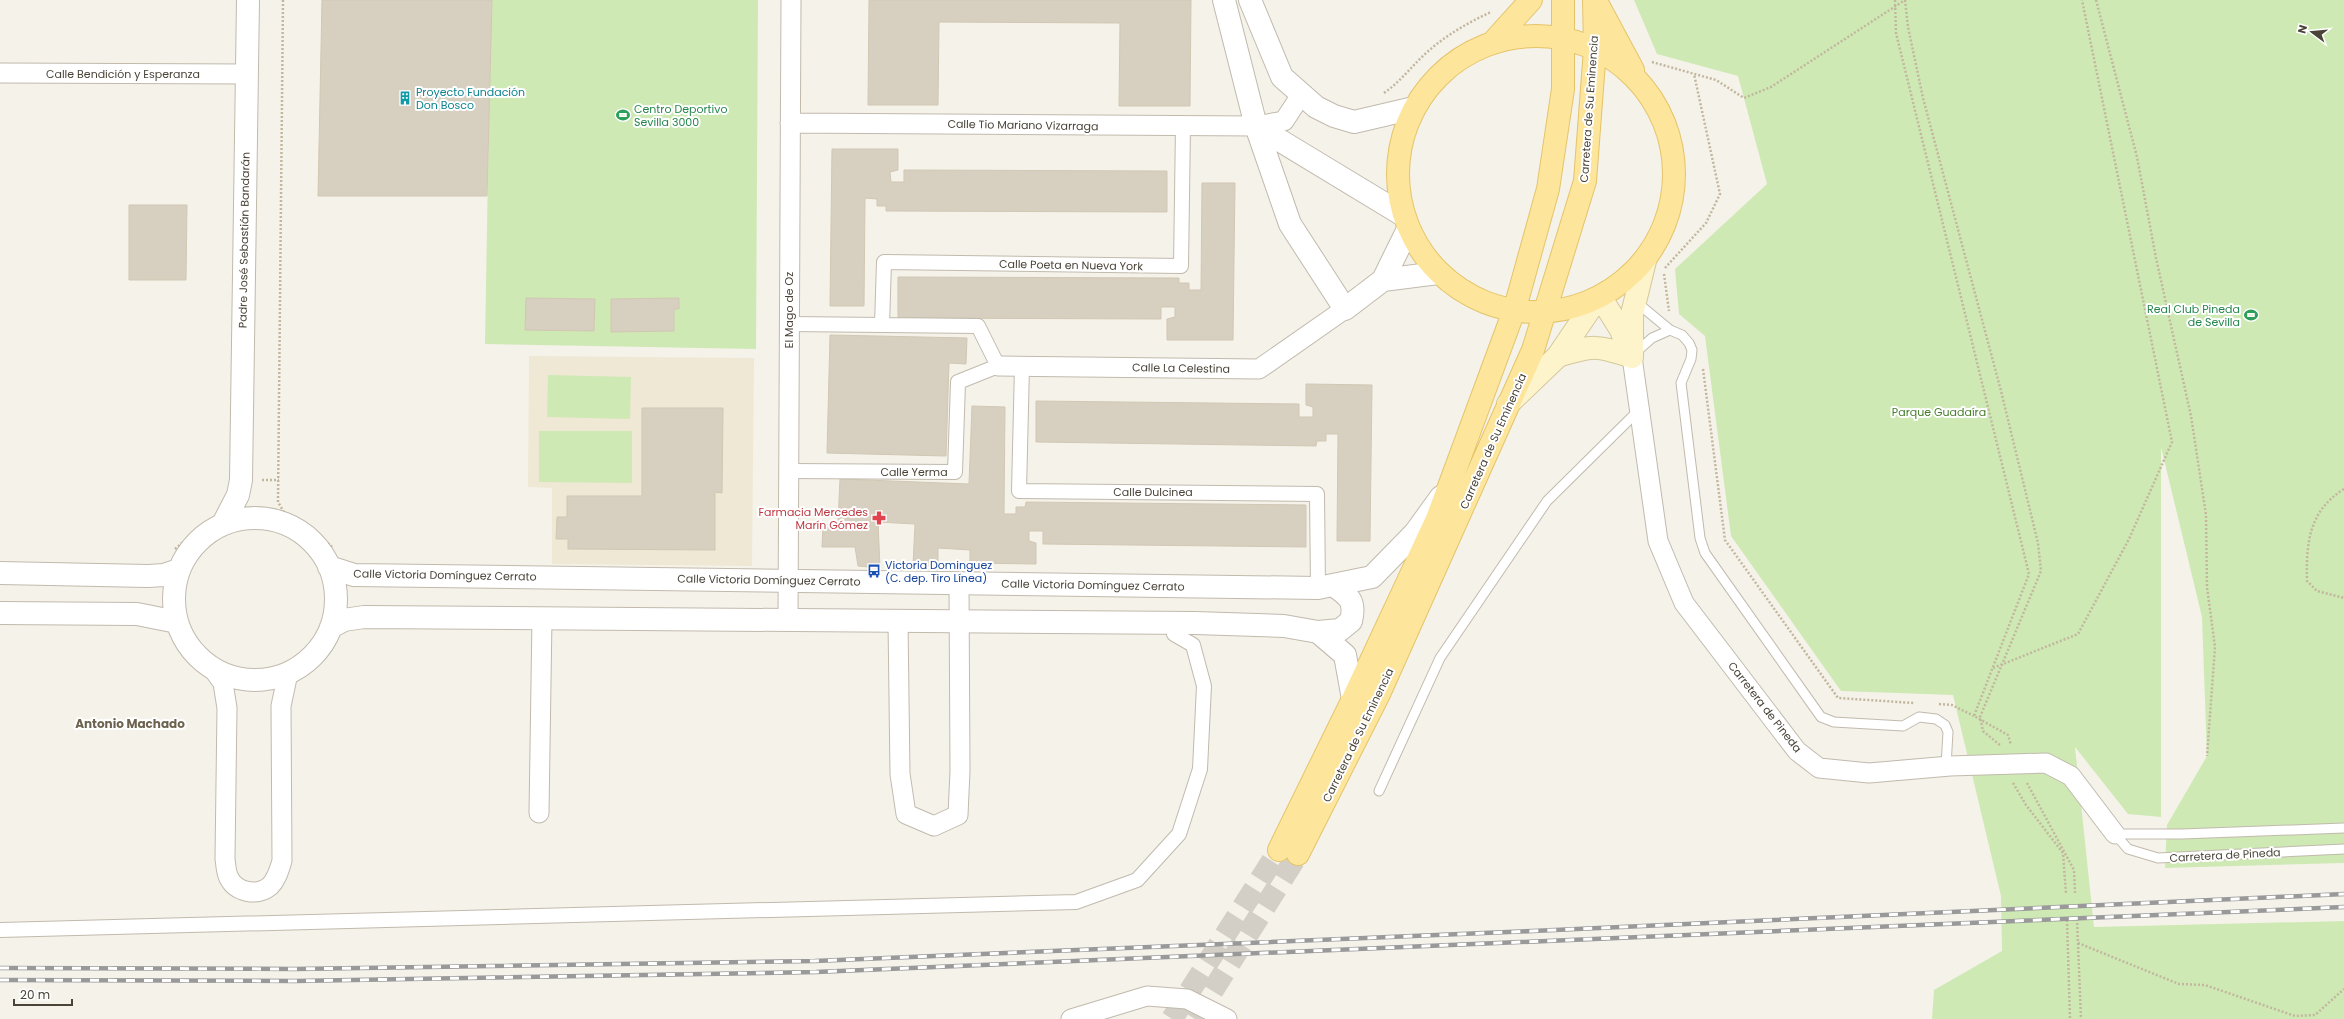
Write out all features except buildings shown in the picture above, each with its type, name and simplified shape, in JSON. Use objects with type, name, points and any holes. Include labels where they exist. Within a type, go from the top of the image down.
[{"type":"main road","points":[[1493,42],[1531,0]]},
{"type":"main road","name":"Carretera de Su Eminencia","points":[[1563,0],[1563,88],[1548,189],[1515,308],[1437,519],[1354,699],[1289,852],[1379,694],[1533,350],[1585,181],[1595,49],[1595,0]]},
{"type":"main road","points":[[1595,0],[1639,81],[1661,114],[1672,151],[1674,190],[1664,227],[1644,261],[1622,283],[1598,299],[1562,311],[1546,308],[1493,307],[1463,294],[1438,273],[1416,246],[1405,222],[1397,179],[1400,143],[1414,108],[1434,80],[1462,57],[1493,42],[1534,35],[1595,49],[1610,56],[1639,81]]},
{"type":"main road","points":[[1632,357],[1632,314],[1644,261]]},
{"type":"main road","points":[[1508,404],[1558,356],[1598,299]]},
{"type":"main road","points":[[1598,299],[1621,330],[1632,357]]},
{"type":"main road","points":[[1558,356],[1590,346],[1607,349],[1632,357]]},
{"type":"street","name":"Padre José Sebastián Bandarán","points":[[248,0],[247,74],[252,502],[259,510],[274,520]]},
{"type":"street","name":"El Mago de Oz","points":[[788,620],[791,0]]},
{"type":"street","points":[[1224,0],[1256,126],[1290,224],[1345,309],[1383,280],[1438,273]]},
{"type":"street","points":[[1250,0],[1282,77],[1316,107],[1334,116],[1354,122],[1414,108]]},
{"type":"street","name":"Calle Bendición y Esperanza","points":[[0,73],[247,74]]},
{"type":"street","name":"Calle Tio Mariano Vizarraga","points":[[790,123],[1256,126],[1284,121],[1301,95]]},
{"type":"street","name":"Calle Poeta en Nueva York","points":[[882,325],[884,262],[1181,266],[1183,126]]},
{"type":"street","points":[[1256,126],[1405,222],[1383,280]]},
{"type":"street","name":"Calle La Celestina","points":[[998,366],[1259,369],[1345,309]]},
{"type":"street","points":[[789,324],[978,326],[998,366]]},
{"type":"street","name":"Carretera de Pineda","points":[[1632,357],[1658,541],[1684,603],[1797,751],[1819,768],[1869,773],[1946,766],[2046,763],[2071,776],[2115,834]]},
{"type":"street","name":"Calle Yerma","points":[[788,471],[955,472],[958,382],[998,366]]},
{"type":"street","name":"Calle Dulcinea","points":[[1022,366],[1020,491],[1317,494],[1326,587]]},
{"type":"street","name":"Padre José Sebastián Bandarán","points":[[216,522],[251,480]]},
{"type":"street","name":"Calle Victoria Domínguez Cerrato","points":[[329,567],[354,575],[1326,587],[1372,577],[1415,533],[1452,481]]},
{"type":"street","points":[[0,573],[164,575],[175,561],[194,546],[216,522],[248,518],[274,520],[291,526],[307,537],[320,550],[329,567],[333,578],[335,602],[330,626],[324,641],[314,654],[288,673],[269,679],[250,680],[231,677],[213,669],[197,657],[185,641],[177,622],[173,596],[175,561]]},
{"type":"street","points":[[898,621],[900,774],[906,814],[934,826],[958,815],[960,772],[958,621],[959,583]]},
{"type":"street","points":[[330,626],[344,620],[364,617],[1203,623],[1284,626],[1318,632],[1340,630],[1351,621],[1353,611],[1350,599],[1326,587]]},
{"type":"street","points":[[0,613],[137,614],[177,622]]},
{"type":"street","points":[[539,813],[542,618]]},
{"type":"street","points":[[1318,632],[1345,655],[1354,699]]},
{"type":"street","points":[[0,930],[1076,902],[1137,880],[1179,834],[1200,769],[1204,686],[1193,645],[1174,634]]},
{"type":"street","points":[[213,669],[223,683],[227,708],[225,859],[228,877],[236,887],[246,892],[258,892],[269,887],[278,875],[282,860],[281,706],[288,673]]},
{"type":"street","points":[[1071,1019],[1147,996],[1187,999],[1227,1019]]},
{"type":"lane","points":[[1635,301],[1670,330],[1682,335],[1692,350],[1691,359],[1681,383],[1700,538],[1705,553],[1821,717],[1834,722],[1903,726],[1919,717],[1936,719],[1945,725],[1948,732],[1946,766]]},
{"type":"lane","points":[[1632,357],[1641,346],[1652,338],[1670,330]]},
{"type":"lane","points":[[1379,791],[1440,658],[1547,501],[1640,408]]},
{"type":"lane","name":"Carretera de Pineda","points":[[2115,834],[2182,834],[2344,828]]},
{"type":"lane","name":"Carretera de Pineda","points":[[2115,834],[2128,849],[2158,858],[2344,849]]},
{"type":"path","points":[[251,480],[279,480],[283,0]]},
{"type":"path","points":[[1895,0],[1896,33],[2029,574],[1974,716]]},
{"type":"path","points":[[1650,61],[1716,80],[1744,98],[1759,93],[1905,0],[1908,27],[1923,98],[2001,391],[2038,543],[2042,571],[1980,719],[1983,731],[2000,745],[2012,764],[2022,775],[2074,870],[2075,893]]},
{"type":"path","points":[[1993,668],[2078,634],[2129,539],[2172,442],[2082,0]]},
{"type":"path","points":[[2096,0],[2137,157],[2156,258],[2191,416],[2206,515],[2207,587],[2215,647],[2207,756]]},
{"type":"path","points":[[1380,96],[1398,84],[1424,54],[1458,30],[1494,11]]},
{"type":"path","points":[[1669,313],[1664,269],[1706,223],[1720,194],[1694,74]]},
{"type":"path","points":[[1702,367],[1725,540],[1838,698],[1916,703]]},
{"type":"path","points":[[2344,489],[2332,496],[2319,510],[2307,550],[2307,580],[2317,591],[2344,598]]},
{"type":"path","points":[[175,561],[216,522]]},
{"type":"path","points":[[1931,704],[1952,705],[1980,719],[2008,736],[2012,764],[2011,779],[2026,805],[2062,854],[2066,894]]},
{"type":"path","points":[[2077,919],[2080,1019]]},
{"type":"path","points":[[2067,920],[2070,1019]]},
{"type":"path","points":[[2078,943],[2179,984],[2205,985],[2295,1016],[2315,1015],[2344,989]]},
{"type":"shaded area","points":[[529,356],[754,358],[752,566],[552,564],[552,488],[528,487]]},
{"type":"green space","name":"Centro Deportivo Sevilla 3000","points":[[491,0],[758,0],[756,349],[485,344]]},
{"type":"green space","name":"Parque Guadaíra","points":[[1634,0],[2344,0],[2344,863],[2165,868],[2167,825],[2207,756],[2202,617],[2161,447],[2161,817],[2128,814],[2075,747],[2094,927],[2344,921],[2344,1019],[1932,1019],[1934,990],[2002,951],[2001,896],[1953,695],[1841,691],[1731,536],[1705,336],[1679,314],[1675,269],[1767,184],[1738,76],[1657,54]]},
{"type":"green space","points":[[548,375],[631,377],[630,419],[547,417]]},
{"type":"green space","points":[[539,431],[632,431],[632,483],[539,482]]},
{"type":"tunnel","points":[[1172,1019],[1279,850]]},
{"type":"tunnel","points":[[1195,1019],[1298,854]]},
{"type":"railway","points":[[0,968],[295,969],[815,961],[1533,931],[2344,894]]},
{"type":"railway","points":[[0,980],[295,981],[816,972],[2344,907]]},
{"type":"place","name":"Proyecto Fundación Don Bosco","points":[[405,98]]},
{"type":"place","name":"Centro Deportivo Sevilla 3000","points":[[623,115]]},
{"type":"place","name":"Real Club Pineda de Sevilla","points":[[2251,315]]},
{"type":"place","name":"Farmacia Mercedes Marín Gómez","points":[[879,518]]},
{"type":"place","name":"Victoria Dominguez (C. dep. Tiro Línea)","points":[[874,571]]},
{"type":"district","name":"Antonio Machado","points":[[130,724]]}]
